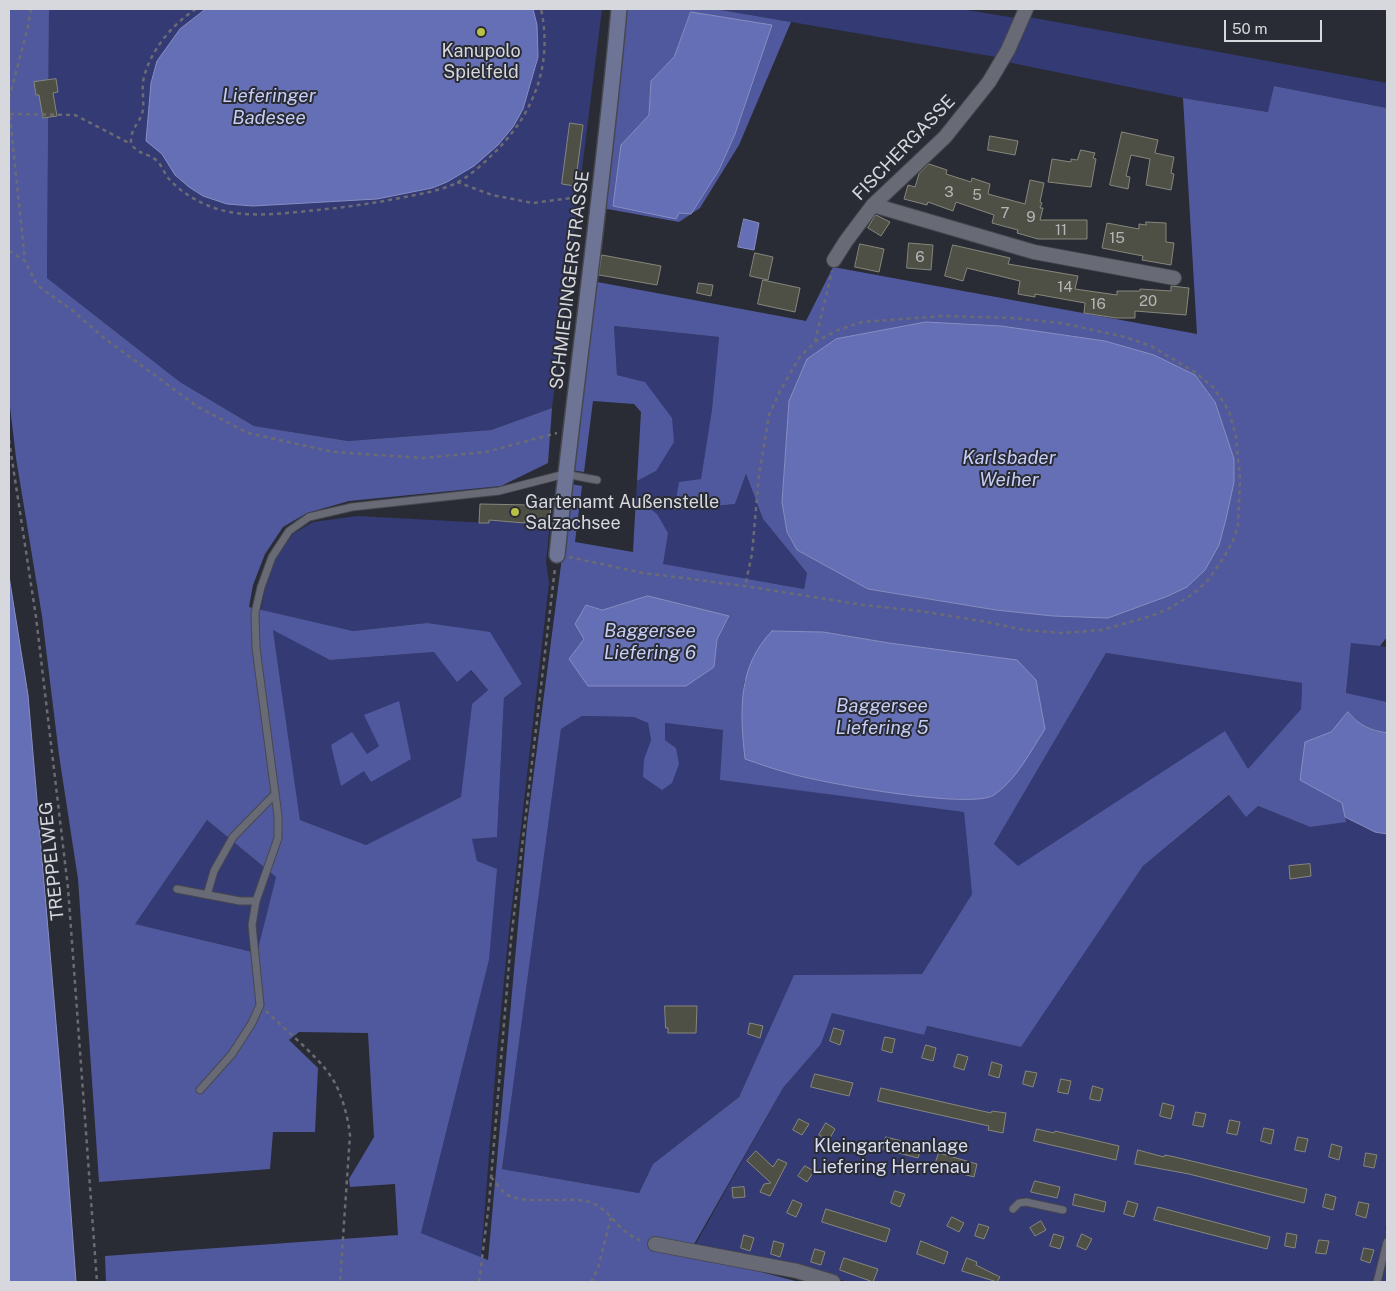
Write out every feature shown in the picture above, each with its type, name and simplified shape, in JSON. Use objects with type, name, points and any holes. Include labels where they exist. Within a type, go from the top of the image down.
[{"type":"street","name":"SCHMIEDINGERSTRASSE","points":[[557,555],[619,9]]},
{"type":"street","name":"FISCHERGASSE","points":[[834,260],[873,205],[945,137],[989,82],[1008,50],[1026,9]]},
{"type":"street","points":[[873,205],[1034,252],[1174,278]]},
{"type":"street","points":[[655,1244],[797,1272],[833,1282]]},
{"type":"lane","points":[[200,1090],[232,1054],[252,1023],[260,1005],[252,925],[256,901],[278,838],[278,816],[256,648],[256,612],[261,587],[272,557],[289,531],[309,517],[352,507],[499,491],[565,474],[597,480]]},
{"type":"lane","points":[[206,895],[214,871],[233,837],[275,794]]},
{"type":"lane","points":[[177,889],[240,901],[256,901]]},
{"type":"lane","points":[[1012,1208],[1019,1203],[1026,1202],[1063,1210]]},
{"type":"lane","points":[[1377,1282],[1387,1242]]},
{"type":"path","points":[[9,98],[31,9]]},
{"type":"path","points":[[131,144],[132,130],[140,120],[143,109],[143,84],[152,56],[178,22],[196,9]]},
{"type":"path","points":[[10,114],[75,115],[131,144],[137,151],[156,160],[168,178],[195,199],[211,207],[236,212],[274,214],[378,202],[433,192],[457,182],[480,166],[516,129],[541,76],[545,28],[541,9]]},
{"type":"path","points":[[9,108],[25,261],[37,285],[73,311],[104,338],[198,407],[248,433],[333,452],[423,458],[486,452],[570,430]]},
{"type":"path","points":[[457,182],[492,195],[533,204],[599,194]]},
{"type":"path","points":[[9,251],[25,261]]},
{"type":"path","points":[[816,342],[834,260]]},
{"type":"path","points":[[479,1282],[491,1177],[511,940],[557,555],[644,573],[746,586],[863,605],[920,611],[1024,630],[1062,633],[1102,630],[1170,608],[1193,594],[1208,580],[1232,543],[1238,526],[1240,478],[1236,437],[1229,411],[1214,388],[1196,373],[1151,346],[1125,337],[1061,324],[1013,318],[943,316],[862,322],[838,330],[816,342],[799,358],[769,414],[759,475],[752,554],[746,586]]},
{"type":"path","name":"TREPPELWEG","points":[[9,440],[36,617],[68,888],[97,1282]]},
{"type":"path","points":[[260,1005],[322,1065],[337,1086],[348,1120],[350,1135],[340,1282]]},
{"type":"path","points":[[491,1177],[508,1196],[529,1200],[586,1201],[600,1206],[618,1226],[638,1240]]},
{"type":"path","points":[[590,1282],[598,1268],[611,1217]]},
{"type":"green space","points":[[49,9],[602,9],[552,408],[491,430],[348,441],[254,426],[180,382],[47,278]]},
{"type":"green space","points":[[715,9],[961,9],[1015,18],[1029,17],[1387,83],[1387,108],[1274,86],[1269,112],[1183,98],[1012,63],[996,57]]},
{"type":"green space","points":[[614,326],[719,337],[712,409],[701,480],[674,510],[735,504],[746,474],[763,519],[807,573],[804,589],[662,564],[657,514],[636,497],[637,481],[656,471],[645,382],[617,375]]},
{"type":"green space","points":[[357,516],[489,523],[489,520],[524,523],[525,520],[550,521],[546,562],[549,583],[508,940],[497,1051],[481,1258],[421,1233],[489,960],[477,861],[471,839],[497,836],[504,698],[522,684],[427,623],[353,631],[261,610],[265,588],[275,559],[293,534],[313,522]]},
{"type":"green space","points":[[273,629],[330,660],[435,652],[457,681],[470,670],[488,690],[472,704],[462,797],[366,845],[300,820]],"holes":[[[352,733],[367,754],[379,746],[371,782],[365,771]]]},
{"type":"green space","points":[[1351,642],[1387,647],[1387,702],[1346,694]]},
{"type":"green space","points":[[1106,653],[1302,683],[1301,709],[1248,770],[1224,732],[1018,867],[994,844]]},
{"type":"green space","points":[[582,716],[634,717],[648,723],[651,740],[644,759],[676,748],[665,740],[665,723],[723,730],[721,780],[964,811],[972,894],[922,974],[794,975],[739,1097],[653,1164],[639,1193],[502,1169],[561,729]]},
{"type":"green space","name":"Kleingartenanlage Liefering Herrenau","points":[[1230,795],[1310,827],[1345,817],[1375,832],[1387,834],[1387,1221],[1385,1230],[1387,1231],[1387,1282],[848,1282],[805,1269],[694,1247],[783,1088],[821,1044],[832,1012],[924,1035],[926,1026],[1021,1047],[1143,866]]},
{"type":"green space","points":[[207,820],[276,877],[258,953],[134,924]]},
{"type":"shaded area","points":[[9,9],[49,9],[47,278],[180,382],[254,426],[348,441],[491,430],[552,408],[548,463],[501,486],[349,501],[307,513],[283,527],[265,554],[253,585],[249,607],[353,631],[427,623],[490,632],[522,684],[504,698],[497,837],[472,839],[477,861],[497,869],[489,960],[421,1233],[488,1260],[527,825],[570,484],[582,486],[575,542],[633,552],[636,497],[657,514],[668,533],[663,564],[804,589],[807,573],[763,519],[746,474],[735,504],[674,510],[679,482],[701,479],[712,409],[719,337],[614,326],[617,375],[645,382],[672,418],[674,442],[656,471],[637,481],[641,412],[634,404],[593,401],[584,472],[571,470],[592,281],[806,321],[833,267],[1197,334],[1183,98],[1268,112],[1274,86],[1387,108],[1387,637],[1380,646],[1351,643],[1346,693],[1387,702],[1387,733],[1366,726],[1348,713],[1331,732],[1305,742],[1343,803],[1346,822],[1310,827],[1258,806],[1246,817],[1229,795],[1143,866],[1021,1047],[927,1026],[924,1035],[832,1013],[821,1044],[783,1088],[689,1253],[799,1282],[106,1282],[105,1256],[398,1235],[395,1184],[350,1187],[349,1179],[374,1137],[368,1033],[299,1032],[289,1040],[318,1068],[315,1132],[273,1132],[270,1169],[99,1182],[78,879],[59,755],[42,616],[16,458],[9,398]],"holes":[[[1195,375],[1215,402],[1234,459],[1053,616],[996,610],[868,589],[797,550],[787,532],[782,502],[786,441]],[[648,596],[729,617],[717,639],[714,667],[629,686],[588,686],[569,659],[584,639],[586,605],[602,610]],[[273,630],[330,660],[434,652],[457,682],[471,670],[488,690],[472,704],[461,797],[366,845],[300,820]],[[772,631],[823,632],[889,643],[992,796],[959,800],[865,789],[792,774],[745,759],[742,727],[744,682]],[[1106,653],[1302,683],[1301,709],[1248,769],[1225,731],[1018,866],[994,844]],[[582,716],[634,717],[648,723],[651,740],[644,759],[643,777],[662,790],[672,783],[679,764],[676,748],[665,740],[665,723],[723,730],[720,780],[964,812],[972,894],[922,974],[794,975],[739,1097],[653,1164],[639,1193],[502,1169],[561,729]],[[207,820],[276,877],[257,953],[135,924]]]},
{"type":"shaded area","points":[[625,9],[715,9],[791,22],[739,145],[700,208],[679,222],[602,208]],"holes":[[[691,12],[735,134],[719,170],[691,214],[679,213],[621,145],[649,115],[651,81],[674,57]]]},
{"type":"shaded area","points":[[399,701],[411,759],[371,782],[364,771],[341,786],[331,745],[352,732],[367,754],[379,746],[364,715]]},
{"type":"water","name":"Lieferinger Badesee","points":[[206,9],[533,9],[537,25],[538,57],[523,109],[513,127],[498,145],[474,166],[447,182],[432,188],[377,199],[253,206],[227,204],[203,196],[189,187],[175,175],[162,154],[146,141],[151,83],[157,61],[180,29]]},
{"type":"water","points":[[691,12],[772,25],[735,134],[719,170],[691,214],[679,213],[676,219],[613,206],[621,145],[649,115],[651,81],[674,57]]},
{"type":"water","points":[[744,219],[759,223],[754,250],[738,247]]},
{"type":"water","name":"Karlsbader Weiher","points":[[926,322],[1001,326],[1105,341],[1154,355],[1195,375],[1215,402],[1234,459],[1234,482],[1226,519],[1219,545],[1205,570],[1187,587],[1108,618],[1053,616],[996,610],[868,589],[797,550],[787,532],[782,502],[789,401],[807,359],[836,339]]},
{"type":"water","points":[[9,576],[28,695],[76,1282],[9,1282]]},
{"type":"water","name":"Baggersee Liefering 6","points":[[648,596],[729,616],[717,639],[714,667],[686,686],[588,686],[569,659],[584,639],[575,624],[586,605],[602,610]]},
{"type":"water","name":"Baggersee Liefering 5","points":[[772,631],[823,632],[1017,660],[1036,680],[1045,729],[1010,781],[994,795],[980,799],[928,797],[863,789],[792,774],[745,759],[742,707],[747,675],[752,660]]},
{"type":"water","points":[[1348,712],[1356,721],[1366,727],[1387,733],[1387,834],[1375,832],[1345,817],[1342,803],[1300,780],[1305,742],[1331,732]]},
{"type":"building","points":[[56,79],[58,92],[53,93],[57,116],[43,118],[39,95],[36,95],[34,82]]},
{"type":"building","points":[[570,123],[583,125],[575,186],[562,184]]},
{"type":"building","points":[[1122,132],[1158,140],[1155,153],[1174,157],[1171,173],[1174,174],[1171,190],[1146,185],[1150,159],[1131,155],[1126,176],[1130,177],[1128,189],[1110,185]]},
{"type":"building","points":[[990,136],[1018,141],[1015,155],[988,150]]},
{"type":"building","points":[[1081,150],[1095,153],[1093,158],[1096,159],[1091,187],[1048,182],[1052,159],[1071,162],[1071,159],[1077,160]]},
{"type":"building","points":[[929,164],[947,170],[946,174],[971,182],[972,178],[990,184],[988,194],[1025,204],[1030,180],[1044,183],[1040,202],[1042,203],[1040,208],[1043,208],[1040,220],[1087,220],[1087,239],[1038,239],[1017,233],[1018,230],[992,223],[994,215],[956,202],[953,211],[928,202],[927,205],[904,199],[908,185],[915,187],[919,174]]},
{"type":"building","points":[[876,215],[890,222],[881,236],[868,228]]},
{"type":"building","points":[[1146,222],[1166,223],[1166,242],[1174,243],[1171,265],[1142,260],[1143,256],[1102,248],[1107,223],[1139,229],[1139,224],[1146,225]]},
{"type":"building","points":[[909,243],[933,245],[931,270],[907,268]]},
{"type":"building","points":[[860,244],[884,249],[879,272],[855,267]]},
{"type":"building","points":[[953,245],[1010,258],[1008,264],[1078,276],[1075,289],[1117,295],[1117,291],[1140,291],[1140,289],[1171,291],[1171,286],[1189,288],[1186,315],[1135,311],[1135,318],[1116,318],[1084,313],[1085,303],[1035,294],[1035,297],[1018,294],[1020,281],[967,268],[963,281],[945,276]]},
{"type":"building","points":[[755,253],[773,257],[768,280],[750,276]]},
{"type":"building","points":[[602,255],[661,266],[657,285],[599,275]]},
{"type":"building","points":[[763,280],[800,288],[795,312],[758,304]]},
{"type":"building","points":[[699,283],[713,285],[711,296],[697,293]]},
{"type":"building","name":"Gartenamt Außenstelle Salzachsee","points":[[532,498],[551,498],[550,521],[525,520],[525,523],[489,520],[489,523],[479,523],[480,504],[531,505]]},
{"type":"building","points":[[1310,864],[1311,876],[1290,879],[1289,866]]},
{"type":"building","points":[[665,1006],[697,1006],[696,1033],[668,1033]]},
{"type":"building","points":[[750,1023],[763,1026],[760,1038],[748,1034]]},
{"type":"building","points":[[834,1028],[844,1031],[840,1045],[830,1041]]},
{"type":"building","points":[[885,1037],[895,1039],[892,1053],[882,1050]]},
{"type":"building","points":[[926,1045],[936,1048],[933,1061],[922,1058]]},
{"type":"building","points":[[958,1054],[968,1057],[964,1070],[954,1067]]},
{"type":"building","points":[[992,1062],[1002,1065],[999,1078],[989,1075]]},
{"type":"building","points":[[1026,1071],[1037,1073],[1033,1087],[1023,1084]]},
{"type":"building","points":[[815,1074],[853,1083],[849,1096],[811,1087]]},
{"type":"building","points":[[1061,1079],[1071,1081],[1068,1094],[1058,1092]]},
{"type":"building","points":[[1093,1086],[1103,1089],[1100,1101],[1090,1099]]},
{"type":"building","points":[[881,1088],[991,1113],[992,1111],[1006,1113],[1003,1133],[988,1130],[989,1126],[878,1101]]},
{"type":"building","points":[[1163,1103],[1174,1106],[1171,1119],[1160,1116]]},
{"type":"building","points":[[1196,1112],[1206,1114],[1203,1127],[1193,1125]]},
{"type":"building","points":[[799,1119],[809,1124],[802,1135],[793,1130]]},
{"type":"building","points":[[1230,1120],[1240,1122],[1237,1135],[1227,1133]]},
{"type":"building","points":[[826,1123],[835,1129],[829,1140],[819,1135]]},
{"type":"building","points":[[1264,1128],[1274,1130],[1271,1144],[1261,1141]]},
{"type":"building","points":[[1037,1129],[1054,1133],[1055,1131],[1119,1146],[1116,1160],[1034,1141]]},
{"type":"building","points":[[886,1137],[922,1146],[918,1158],[883,1149]]},
{"type":"building","points":[[1298,1137],[1308,1139],[1305,1152],[1295,1150]]},
{"type":"building","points":[[1332,1144],[1342,1147],[1339,1160],[1329,1157]]},
{"type":"building","points":[[1138,1150],[1307,1189],[1304,1203],[1189,1174],[1135,1164]]},
{"type":"building","points":[[756,1151],[773,1167],[778,1159],[787,1163],[770,1196],[760,1192],[764,1184],[771,1183],[747,1161]]},
{"type":"building","points":[[939,1153],[977,1164],[974,1177],[936,1167],[935,1164]]},
{"type":"building","points":[[1366,1153],[1377,1155],[1374,1168],[1364,1166]]},
{"type":"building","points":[[805,1166],[814,1171],[807,1182],[798,1176]]},
{"type":"building","points":[[1035,1181],[1060,1187],[1057,1198],[1031,1192]]},
{"type":"building","points":[[744,1187],[745,1197],[733,1198],[732,1188]]},
{"type":"building","points":[[895,1191],[905,1194],[900,1207],[891,1203]]},
{"type":"building","points":[[1075,1194],[1106,1202],[1104,1212],[1073,1205]]},
{"type":"building","points":[[1326,1194],[1336,1197],[1333,1210],[1323,1207]]},
{"type":"building","points":[[793,1200],[802,1204],[796,1217],[787,1213]]},
{"type":"building","points":[[1128,1201],[1138,1204],[1134,1217],[1124,1214]]},
{"type":"building","points":[[1359,1202],[1369,1204],[1366,1218],[1356,1215]]},
{"type":"building","points":[[1158,1207],[1270,1237],[1267,1249],[1154,1220]]},
{"type":"building","points":[[826,1209],[890,1229],[886,1242],[822,1222]]},
{"type":"building","points":[[952,1217],[964,1223],[959,1232],[947,1226]]},
{"type":"building","points":[[1041,1221],[1046,1230],[1035,1236],[1030,1228]]},
{"type":"building","points":[[979,1224],[989,1227],[984,1239],[975,1236]]},
{"type":"building","points":[[1287,1233],[1297,1235],[1295,1248],[1285,1246]]},
{"type":"building","points":[[1054,1234],[1064,1237],[1060,1249],[1050,1246]]},
{"type":"building","points":[[1082,1234],[1092,1239],[1086,1250],[1077,1246]]},
{"type":"building","points":[[744,1235],[754,1238],[750,1251],[741,1248]]},
{"type":"building","points":[[1319,1240],[1329,1241],[1326,1254],[1316,1253]]},
{"type":"building","points":[[774,1241],[784,1244],[780,1257],[771,1254]]},
{"type":"building","points":[[921,1241],[948,1252],[944,1264],[917,1254]]},
{"type":"building","points":[[1364,1248],[1374,1250],[1370,1263],[1361,1260]]},
{"type":"building","points":[[815,1249],[825,1252],[821,1265],[811,1262]]},
{"type":"building","points":[[844,1258],[878,1269],[873,1282],[840,1270]]},
{"type":"building","points":[[967,1258],[977,1262],[976,1265],[1000,1277],[997,1282],[962,1271]]},
{"type":"place","name":"Kanupolo Spielfeld","points":[[481,32]]},
{"type":"place","name":"Gartenamt Außenstelle Salzachsee","points":[[515,512]]}]
